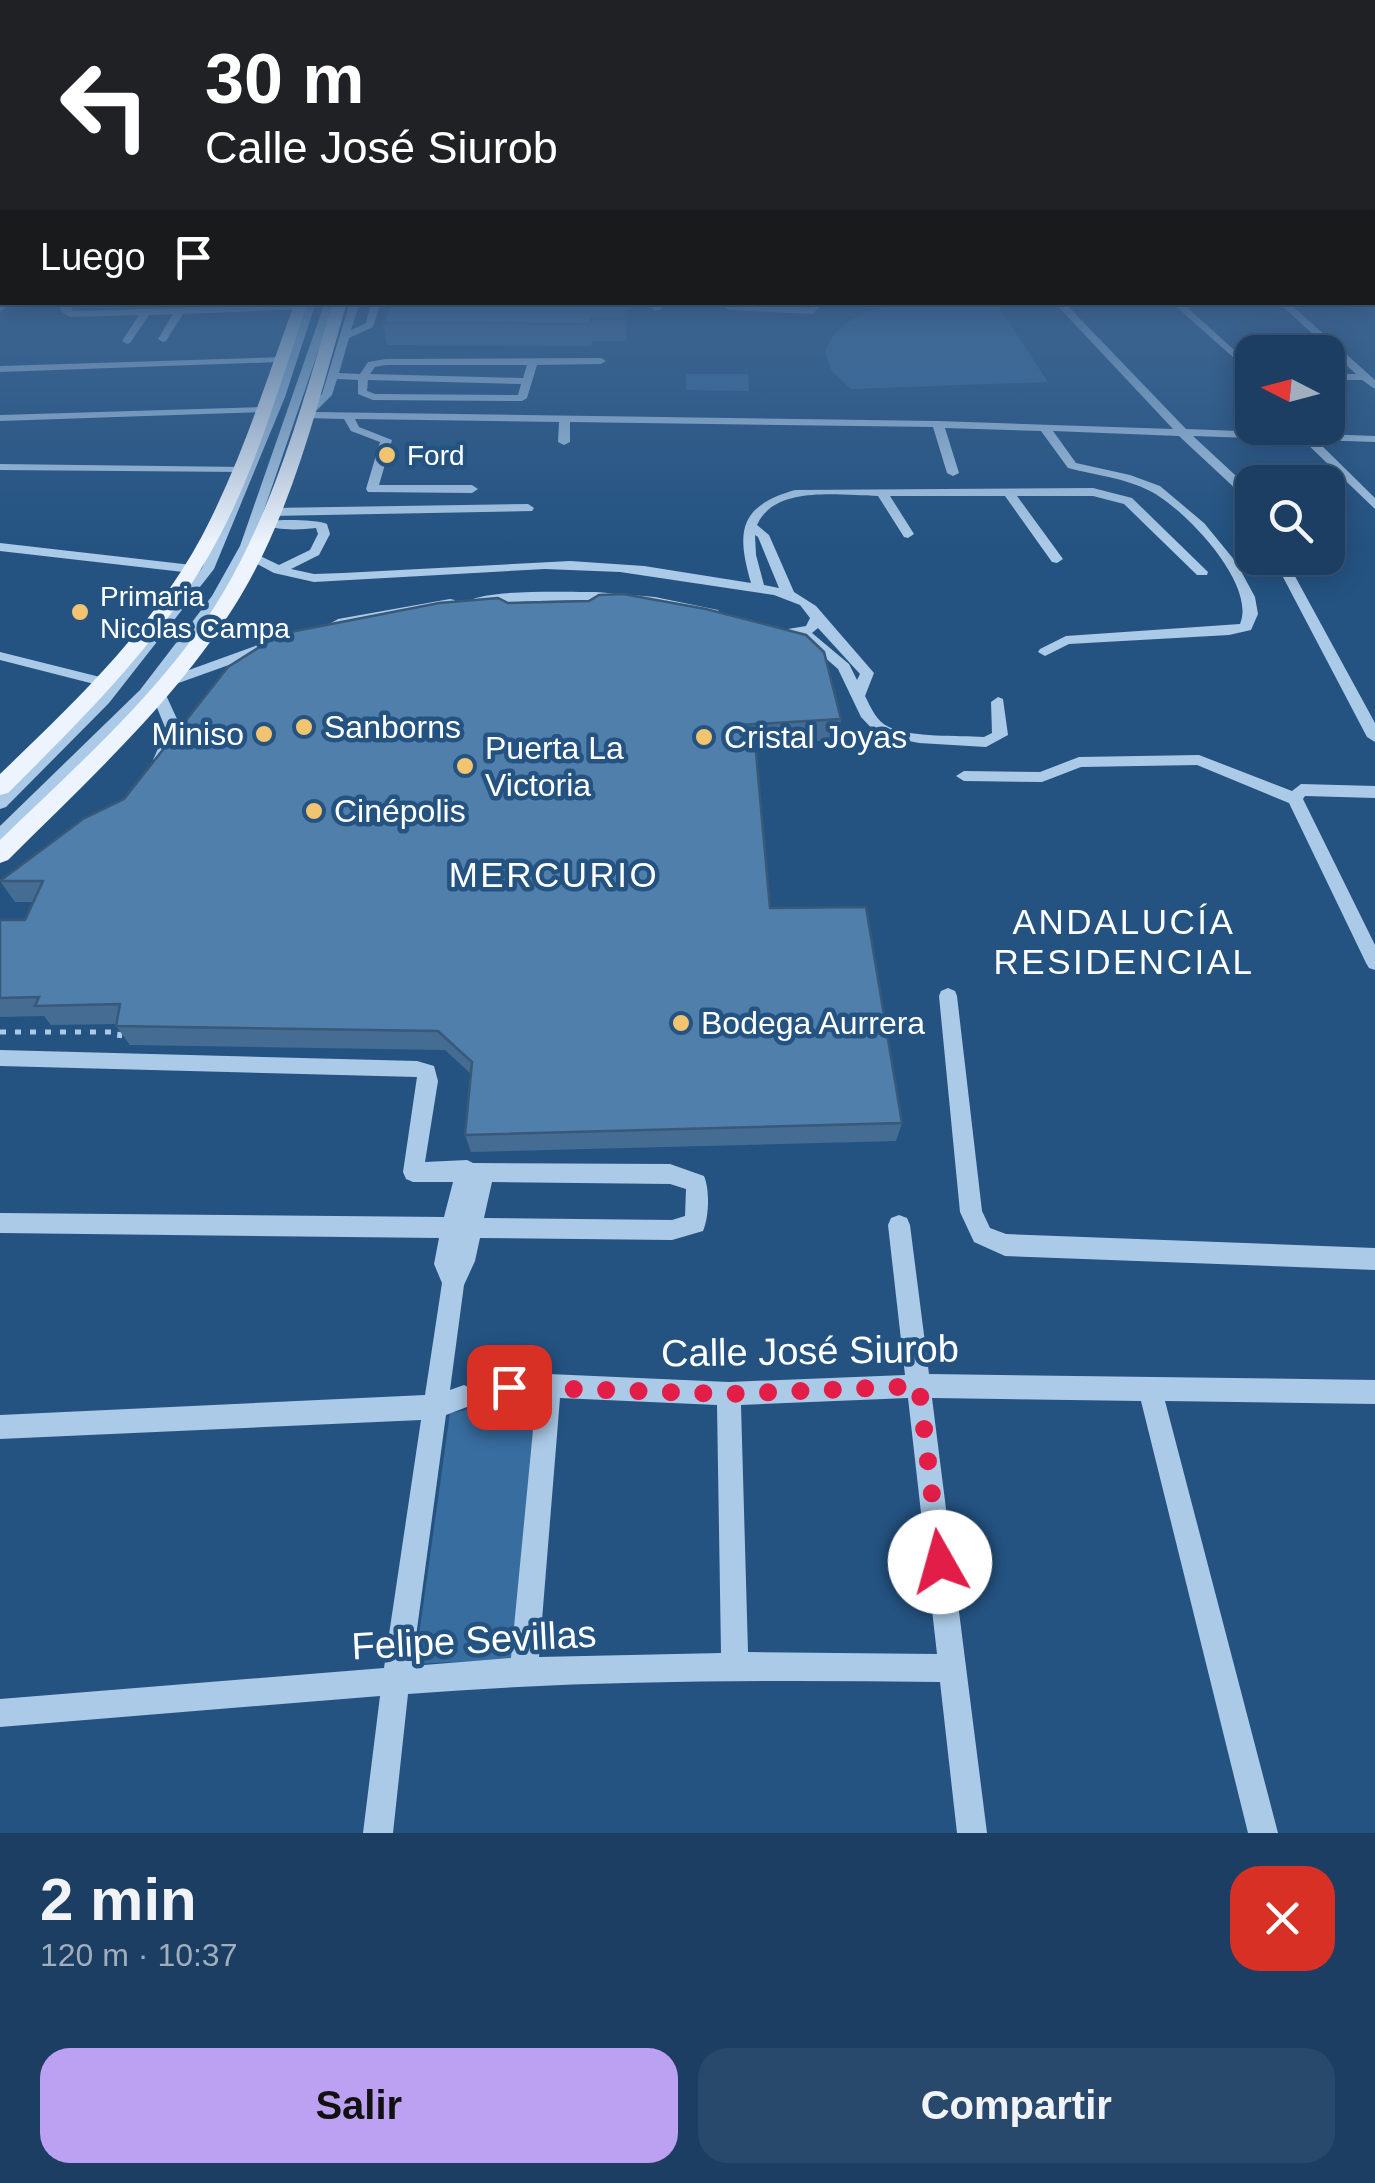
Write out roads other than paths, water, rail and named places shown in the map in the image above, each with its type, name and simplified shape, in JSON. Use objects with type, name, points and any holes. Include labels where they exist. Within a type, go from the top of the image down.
[{"type":"main road","points":[[0,786],[107,683],[192,569],[241,469],[275,374]]},
{"type":"main road","points":[[0,854],[163,689],[230,597],[268,518],[318,374]]},
{"type":"street","points":[[0,803],[104,700],[208,569],[280,398],[286,374]]},
{"type":"street","points":[[0,836],[145,693],[218,596],[246,546],[305,374]]},
{"type":"street","points":[[365,374],[362,392],[373,396],[522,398]]},
{"type":"street","points":[[520,418],[530,374]]},
{"type":"street","points":[[1128,374],[1235,482]]},
{"type":"street","points":[[1360,374],[1375,386]]},
{"type":"street","points":[[306,415],[327,396],[333,376],[528,381]]},
{"type":"street","points":[[1345,377],[1364,377]]},
{"type":"street","points":[[0,418],[263,410]]},
{"type":"street","points":[[306,415],[938,424],[1140,429],[1235,436]]},
{"type":"street","points":[[348,415],[355,429],[386,440],[372,489],[472,489]]},
{"type":"street","points":[[564,442],[565,418]]},
{"type":"street","points":[[1140,429],[1176,423],[1235,425]]},
{"type":"street","points":[[938,424],[954,473]]},
{"type":"street","points":[[1044,427],[1072,466],[1160,490],[1200,525],[1240,578],[1252,612],[1246,627],[1229,632],[1066,640],[1045,652]]},
{"type":"street","points":[[1345,427],[1375,428]]},
{"type":"street","points":[[1345,439],[1375,439]]},
{"type":"street","points":[[1315,445],[1373,499]]},
{"type":"street","points":[[0,467],[241,469]]},
{"type":"street","points":[[759,589],[746,543],[751,527],[765,504],[799,494],[1093,492],[1128,501],[1202,572]]},
{"type":"street","points":[[1010,493],[1057,559]]},
{"type":"street","points":[[883,494],[908,534]]},
{"type":"street","points":[[268,518],[528,508]]},
{"type":"street","points":[[268,518],[296,526],[356,517],[451,517],[450,523]]},
{"type":"street","points":[[279,570],[315,552],[323,542],[321,524]]},
{"type":"street","points":[[751,527],[763,535],[789,596]]},
{"type":"street","points":[[0,548],[192,569]]},
{"type":"street","points":[[252,556],[279,570],[314,578],[546,565],[614,568],[759,589],[789,596],[813,608],[817,618],[867,673],[859,695]]},
{"type":"street","points":[[591,614],[609,596],[614,568]]},
{"type":"street","points":[[1288,575],[1375,737]]},
{"type":"street","points":[[328,626],[418,606],[609,596],[658,599],[722,616],[717,598],[728,583]]},
{"type":"street","points":[[496,599],[511,616]]},
{"type":"street","points":[[758,630],[782,636],[816,625],[817,618]]},
{"type":"street","points":[[802,631],[844,667],[868,717],[883,731],[919,738],[986,742],[1000,734],[998,702]]},
{"type":"street","points":[[150,774],[166,752],[174,730],[163,689],[294,636]]},
{"type":"street","points":[[0,656],[107,683]]},
{"type":"street","points":[[1351,696],[1375,697]]},
{"type":"street","points":[[964,776],[1042,777],[1079,762],[1199,760],[1295,799],[1375,963]]},
{"type":"street","points":[[1295,799],[1302,790],[1375,792]]},
{"type":"street","points":[[948,996],[971,1212],[982,1235],[1005,1245],[1375,1259]]},
{"type":"street","points":[[0,1058],[426,1072],[413,1172],[670,1174],[694,1180],[696,1221],[672,1230],[461,1231],[0,1222]]},
{"type":"street","points":[[378,1833],[453,1283],[445,1264],[461,1231],[476,1170]]},
{"type":"street","points":[[898,1225],[972,1833]]},
{"type":"street","points":[[524,1672],[548,1386]]},
{"type":"street","name":"Calle José Siurob","points":[[0,1426],[436,1407],[476,1394],[548,1386],[729,1394],[919,1386],[1375,1392]]},
{"type":"street","points":[[1150,1389],[1263,1833]]},
{"type":"street","points":[[729,1394],[735,1666]]},
{"type":"street","name":"Felipe Sevillas","points":[[0,1714],[524,1672],[735,1666],[954,1668]]},
{"type":"place","name":"Ford","points":[[387,455]]},
{"type":"place","name":"Primaria Nicolas Campa","points":[[80,612]]},
{"type":"place","name":"Sanborns","points":[[304,727]]},
{"type":"place","name":"Miniso","points":[[264,734]]},
{"type":"place","name":"Cristal Joyas","points":[[704,737]]},
{"type":"place","name":"Puerta La Victoria","points":[[465,766]]},
{"type":"place","name":"Cinépolis","points":[[314,811]]},
{"type":"place","name":"Bodega Aurrera","points":[[681,1023]]},
{"type":"district","name":"MERCURIO","points":[[554,874]]},
{"type":"district","name":"ANDALUCÍA RESIDENCIAL","points":[[1124,941]]}]
